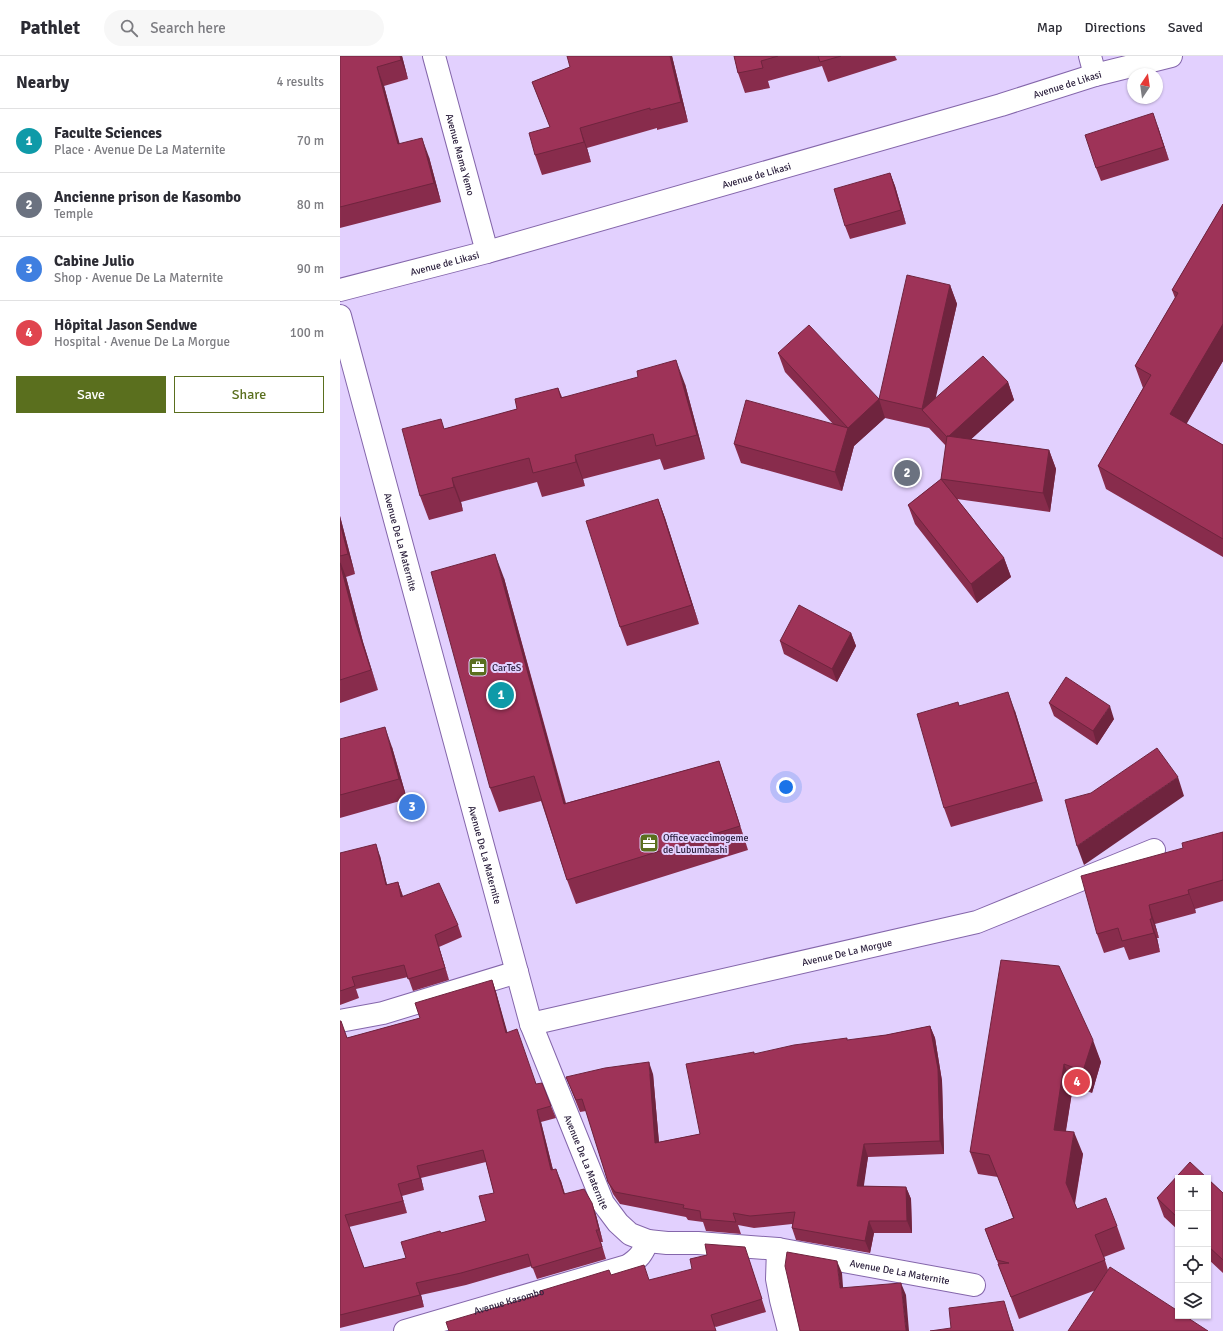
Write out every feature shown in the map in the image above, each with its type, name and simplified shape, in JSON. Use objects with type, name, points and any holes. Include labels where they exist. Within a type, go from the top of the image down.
[{"type":"street","name":"Avenue Mama Yemo","points":[[434,56],[487,252]]},
{"type":"street","name":"Avenue de Likasi","points":[[340,290],[487,252],[1001,105],[1092,66],[1171,56]]},
{"type":"street","name":"Avenue De La Maternite","points":[[340,316],[531,1024],[603,1203],[618,1223],[630,1234],[648,1241],[778,1249],[974,1285]]},
{"type":"street","name":"Avenue De La Morgue","points":[[531,1024],[977,922],[1154,850]]},
{"type":"street","points":[[340,1021],[383,1013],[517,972]]},
{"type":"street","name":"Avenue Kasombo","points":[[405,1331],[627,1266],[641,1255],[648,1241]]},
{"type":"street","points":[[778,1249],[777,1279],[789,1331]]},
{"type":"building","points":[[340,56],[400,56],[401,60],[377,67],[398,144],[422,138],[434,183],[340,207]]},
{"type":"building","points":[[567,56],[670,56],[681,102],[650,110],[650,108],[580,128],[584,142],[535,155],[529,133],[550,127],[532,82],[570,67]]},
{"type":"building","points":[[734,56],[778,56],[761,61],[763,68],[738,73]]},
{"type":"building","points":[[818,56],[841,56],[820,62]]},
{"type":"building","points":[[1153,113],[1164,147],[1096,168],[1085,135]]},
{"type":"building","points":[[890,173],[901,210],[845,226],[834,189]]},
{"type":"building","points":[[1223,204],[1223,324],[1170,414],[1223,445],[1223,539],[1098,466],[1151,375],[1135,366],[1178,293],[1172,290]]},
{"type":"building","points":[[907,275],[950,285],[922,409],[879,399]]},
{"type":"building","points":[[809,325],[879,399],[848,428],[778,353]]},
{"type":"building","points":[[983,356],[1008,382],[947,437],[922,410]]},
{"type":"building","points":[[676,360],[697,435],[656,446],[653,434],[575,455],[576,462],[533,473],[529,458],[452,478],[454,487],[420,496],[402,429],[441,419],[444,429],[517,409],[515,399],[558,388],[561,398],[638,377],[637,371]]},
{"type":"building","points":[[746,400],[848,428],[835,472],[734,444]]},
{"type":"building","points":[[947,436],[1049,450],[1043,493],[941,479]]},
{"type":"building","points":[[941,479],[1004,558],[971,584],[908,505]]},
{"type":"building","points":[[658,499],[692,605],[620,627],[586,521]]},
{"type":"building","points":[[340,523],[348,554],[340,556]]},
{"type":"building","points":[[495,554],[564,804],[719,761],[740,826],[567,880],[534,776],[490,788],[431,572]]},
{"type":"building","points":[[340,563],[355,621],[371,670],[340,680]]},
{"type":"building","points":[[799,605],[851,633],[832,669],[780,641]]},
{"type":"building","points":[[1066,677],[1110,706],[1093,731],[1049,703]]},
{"type":"building","points":[[1008,692],[1036,782],[944,808],[917,714],[958,702],[959,706]]},
{"type":"building","points":[[385,727],[399,779],[340,795],[340,739]]},
{"type":"building","points":[[1157,748],[1178,777],[1077,846],[1065,800],[1091,793]]},
{"type":"building","points":[[1223,832],[1223,880],[1188,890],[1189,894],[1149,905],[1152,919],[1150,919],[1154,933],[1122,941],[1118,928],[1097,934],[1081,876],[1183,848],[1182,843]]},
{"type":"building","points":[[376,844],[386,885],[398,882],[401,897],[439,883],[458,925],[435,935],[445,968],[408,979],[404,965],[352,977],[355,986],[340,991],[340,853]]},
{"type":"building","points":[[1001,960],[1059,966],[1093,1040],[1083,1071],[1064,1064],[1054,1130],[1074,1132],[1066,1183],[1077,1209],[1106,1198],[1117,1226],[1095,1235],[1105,1260],[1011,1297],[998,1264],[1009,1263],[997,1260],[985,1229],[1014,1218],[989,1155],[970,1152]]},
{"type":"building","points":[[492,980],[506,1033],[517,1029],[536,1084],[542,1083],[551,1106],[537,1110],[551,1170],[556,1169],[564,1194],[584,1189],[592,1203],[599,1230],[596,1230],[602,1247],[532,1268],[528,1254],[461,1273],[416,1283],[420,1295],[340,1315],[340,1021],[347,1038],[420,1018],[415,1003]],"holes":[[[483,1150],[494,1193],[479,1196],[486,1221],[441,1233],[440,1231],[401,1242],[406,1258],[364,1268],[345,1215],[403,1201],[398,1184],[420,1178],[417,1166]]]},
{"type":"building","points":[[930,1026],[938,1069],[940,1141],[864,1144],[857,1186],[906,1187],[907,1221],[869,1221],[865,1241],[792,1228],[795,1212],[750,1216],[733,1213],[736,1222],[701,1219],[700,1211],[683,1208],[684,1205],[615,1192],[608,1182],[582,1099],[576,1100],[566,1077],[605,1068],[649,1062],[655,1143],[700,1134],[686,1064],[754,1052],[754,1054],[794,1045],[847,1038],[847,1040],[886,1035]]},
{"type":"building","points":[[1190,1162],[1204,1175],[1178,1175]]},
{"type":"building","points":[[1175,1178],[1175,1215],[1157,1198]]},
{"type":"building","points":[[1211,1182],[1223,1193],[1223,1260],[1211,1249]]},
{"type":"building","points":[[705,1244],[745,1247],[762,1299],[711,1315],[716,1331],[449,1331],[446,1322],[541,1294],[540,1291],[609,1270],[611,1275],[644,1265],[649,1280],[692,1269],[690,1259],[707,1255]]},
{"type":"building","points":[[787,1252],[837,1261],[840,1288],[901,1283],[906,1331],[800,1331],[785,1266]]},
{"type":"building","points":[[1110,1267],[1175,1309],[1175,1319],[1190,1319],[1208,1331],[1068,1331]]},
{"type":"building","points":[[1004,1301],[1013,1331],[930,1331],[951,1328],[949,1308]]},
{"type":"place","name":"Ancienne prison de Kasombo","points":[[907,473]]},
{"type":"place","name":"CarTeS","points":[[478,667]]},
{"type":"place","name":"Faculte Sciences","points":[[501,695]]},
{"type":"place","name":"Cabine Julio","points":[[412,807]]},
{"type":"place","name":"Office vaccimogeme de Lubumbashi","points":[[649,843]]},
{"type":"place","name":"Hôpital Jason Sendwe","points":[[1077,1082]]}]
